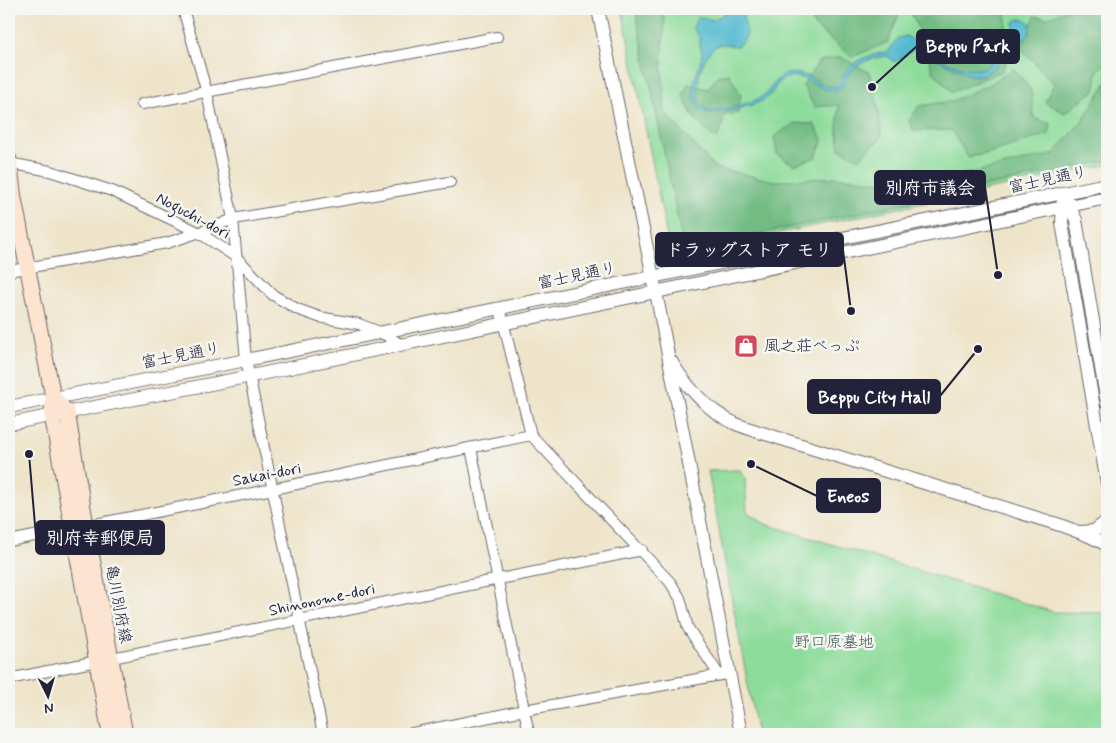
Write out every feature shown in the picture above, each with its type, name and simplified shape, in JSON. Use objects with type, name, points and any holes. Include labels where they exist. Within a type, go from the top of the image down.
[{"type":"main road","name":"亀川別府線","points":[[9,162],[14,198],[53,397],[52,416],[79,527],[103,659],[110,734]]},
{"type":"main road","points":[[53,397],[67,412]]},
{"type":"main road","name":"亀川別府線","points":[[67,412],[79,527]]},
{"type":"main road","name":"亀川別府線","points":[[103,659],[125,734]]},
{"type":"street","points":[[183,9],[207,93],[233,219],[246,360],[251,376],[323,734]]},
{"type":"street","points":[[598,9],[656,292],[724,674],[741,734]]},
{"type":"street","points":[[142,104],[497,37]]},
{"type":"street","name":"Noguchi-dori","points":[[9,162],[50,171],[105,188],[198,232],[236,257],[273,295],[296,309],[359,324],[382,333],[402,345]]},
{"type":"street","points":[[9,271],[167,243],[233,219],[450,182]]},
{"type":"street","name":"富士見通り","points":[[9,407],[382,333],[1107,184]]},
{"type":"street","points":[[1064,193],[1066,207],[1062,223],[1107,483]]},
{"type":"street","points":[[9,424],[402,345],[1107,198]]},
{"type":"street","points":[[1066,207],[1076,220],[1107,403]]},
{"type":"street","points":[[500,308],[530,435],[591,500],[642,550],[670,582],[680,598],[688,628],[724,674]]},
{"type":"street","points":[[667,352],[689,386],[717,413],[733,423],[878,470],[1007,508],[1080,532],[1107,545]]},
{"type":"street","name":"Sakai-dori","points":[[9,541],[273,489],[530,435]]},
{"type":"street","points":[[471,448],[529,734]]},
{"type":"street","points":[[1080,532],[1094,531],[1107,521]]},
{"type":"street","name":"Shinonome-dori","points":[[9,679],[642,550]]},
{"type":"street","points":[[408,734],[524,710],[724,674]]},
{"type":"green space","points":[[622,9],[1107,9],[1107,165],[688,252],[668,242]]},
{"type":"green space","points":[[635,9],[660,9],[665,20],[662,63],[665,112],[715,168],[775,181],[835,177],[918,185],[1054,154],[1082,121],[1107,82],[1107,161],[697,247],[681,235]]},
{"type":"green space","points":[[816,9],[901,9],[888,42],[852,57],[812,24]]},
{"type":"green space","points":[[918,9],[1006,10],[1006,62],[1002,71],[952,92],[933,72],[922,36],[911,13]]},
{"type":"green space","points":[[1069,9],[1107,9],[1107,61],[1097,72],[1095,90],[1065,113],[1045,102],[1054,84],[1021,48],[1035,16],[1047,18]]},
{"type":"green space","points":[[840,57],[869,72],[878,106],[882,137],[859,159],[840,149],[837,128],[839,105],[814,107],[803,85],[819,61]]},
{"type":"green space","points":[[1014,69],[1031,90],[1034,118],[1051,124],[1049,134],[986,154],[968,157],[951,130],[914,131],[909,121],[919,106],[952,101],[992,83]]},
{"type":"green space","points":[[729,74],[741,95],[738,113],[721,117],[724,121],[717,139],[696,120],[683,95],[688,84],[708,89],[717,76]]},
{"type":"green space","points":[[794,123],[814,124],[823,140],[816,157],[794,165],[777,154],[774,137]]},
{"type":"green space","name":"野口原墓地","points":[[740,470],[745,477],[747,512],[765,524],[1054,612],[1107,613],[1107,734],[757,734],[708,471]]},
{"type":"water","points":[[732,9],[741,9],[743,13],[746,37],[737,46],[718,45],[707,55],[698,81],[698,98],[700,105],[709,110],[738,106],[760,98],[782,75],[786,74],[802,74],[825,85],[837,87],[853,64],[864,58],[889,51],[898,38],[906,36],[931,53],[956,65],[965,68],[982,68],[990,63],[1003,44],[1012,36],[1014,22],[1018,19],[1023,19],[1031,24],[1029,35],[1004,46],[996,65],[983,75],[967,74],[916,48],[896,61],[892,61],[888,56],[871,59],[860,64],[851,71],[843,86],[836,91],[799,77],[786,78],[779,82],[767,98],[759,102],[724,112],[707,112],[702,110],[695,101],[695,78],[702,54],[700,38],[693,28],[697,18],[713,20]]},
{"type":"place","name":"Beppu Park","points":[[872,87]]},
{"type":"place","name":"別府市議会","points":[[998,275]]},
{"type":"place","name":"ドラッグストア モリ","points":[[851,311]]},
{"type":"place","name":"風之荘べっぷ","points":[[746,346]]},
{"type":"place","name":"Beppu City Hall","points":[[978,349]]},
{"type":"place","name":"別府幸郵便局","points":[[29,454]]},
{"type":"place","name":"Eneos","points":[[751,464]]}]
